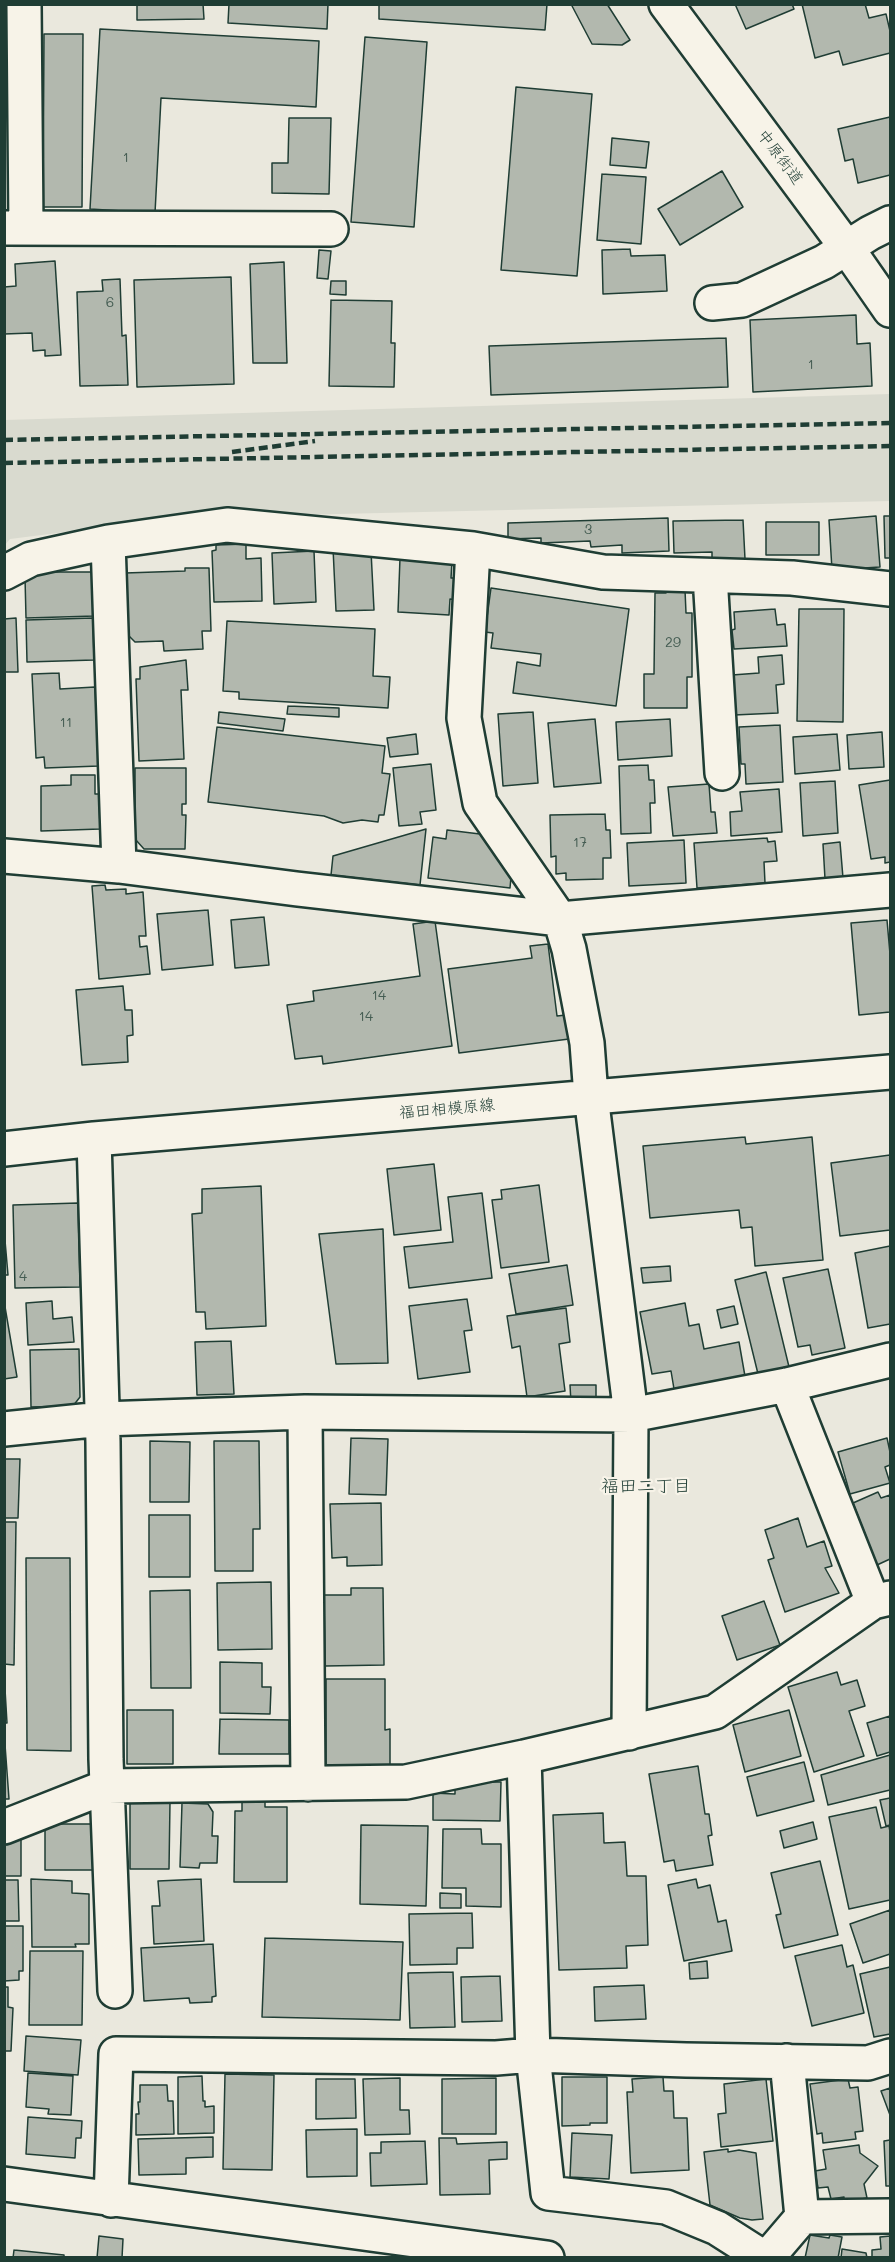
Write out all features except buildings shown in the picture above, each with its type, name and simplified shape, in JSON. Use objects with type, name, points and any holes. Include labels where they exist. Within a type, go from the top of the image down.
[{"type":"street","points":[[24,4],[16,228],[331,230]]},
{"type":"street","name":"中原街道","points":[[666,4],[891,310]]},
{"type":"street","points":[[712,303],[742,300],[824,262],[891,223]]},
{"type":"street","points":[[4,573],[31,560],[108,542],[227,525],[473,549],[603,572],[792,578],[891,589]]},
{"type":"street","points":[[108,542],[119,866]]},
{"type":"street","points":[[473,549],[464,718],[480,803],[560,918],[569,949],[587,1043],[591,1096],[631,1415],[629,1733]]},
{"type":"street","points":[[710,576],[722,773]]},
{"type":"street","points":[[4,856],[119,866],[297,889],[560,918],[891,890]]},
{"type":"street","name":"福田相模原線","points":[[4,1149],[94,1139],[247,1128],[591,1096],[891,1072]]},
{"type":"street","points":[[94,1139],[102,1419],[105,1759],[108,1786],[115,1991]]},
{"type":"street","points":[[4,1429],[102,1419],[305,1412],[631,1415],[788,1385],[891,1360]]},
{"type":"street","points":[[4,1827],[108,1786],[406,1782],[715,1712],[882,1600],[788,1385]]},
{"type":"street","points":[[305,1412],[308,1784]]},
{"type":"street","points":[[524,1757],[533,2055],[548,2193],[666,2207],[717,2228],[766,2258],[802,2217],[787,2061]]},
{"type":"street","points":[[111,2200],[116,2054],[496,2058],[533,2055],[868,2063],[891,2056]]},
{"type":"street","points":[[4,2184],[547,2258]]},
{"type":"street","points":[[802,2217],[891,2216]]},
{"type":"shaded area","points":[[890,394],[890,501],[296,515],[145,522],[10,539],[5,545],[5,420]]},
{"type":"railway","points":[[4,440],[890,423]]},
{"type":"railway","points":[[232,452],[315,441]]},
{"type":"railway","points":[[4,463],[890,446]]},
{"type":"district","name":"福田二丁目","points":[[646,1486]]}]
